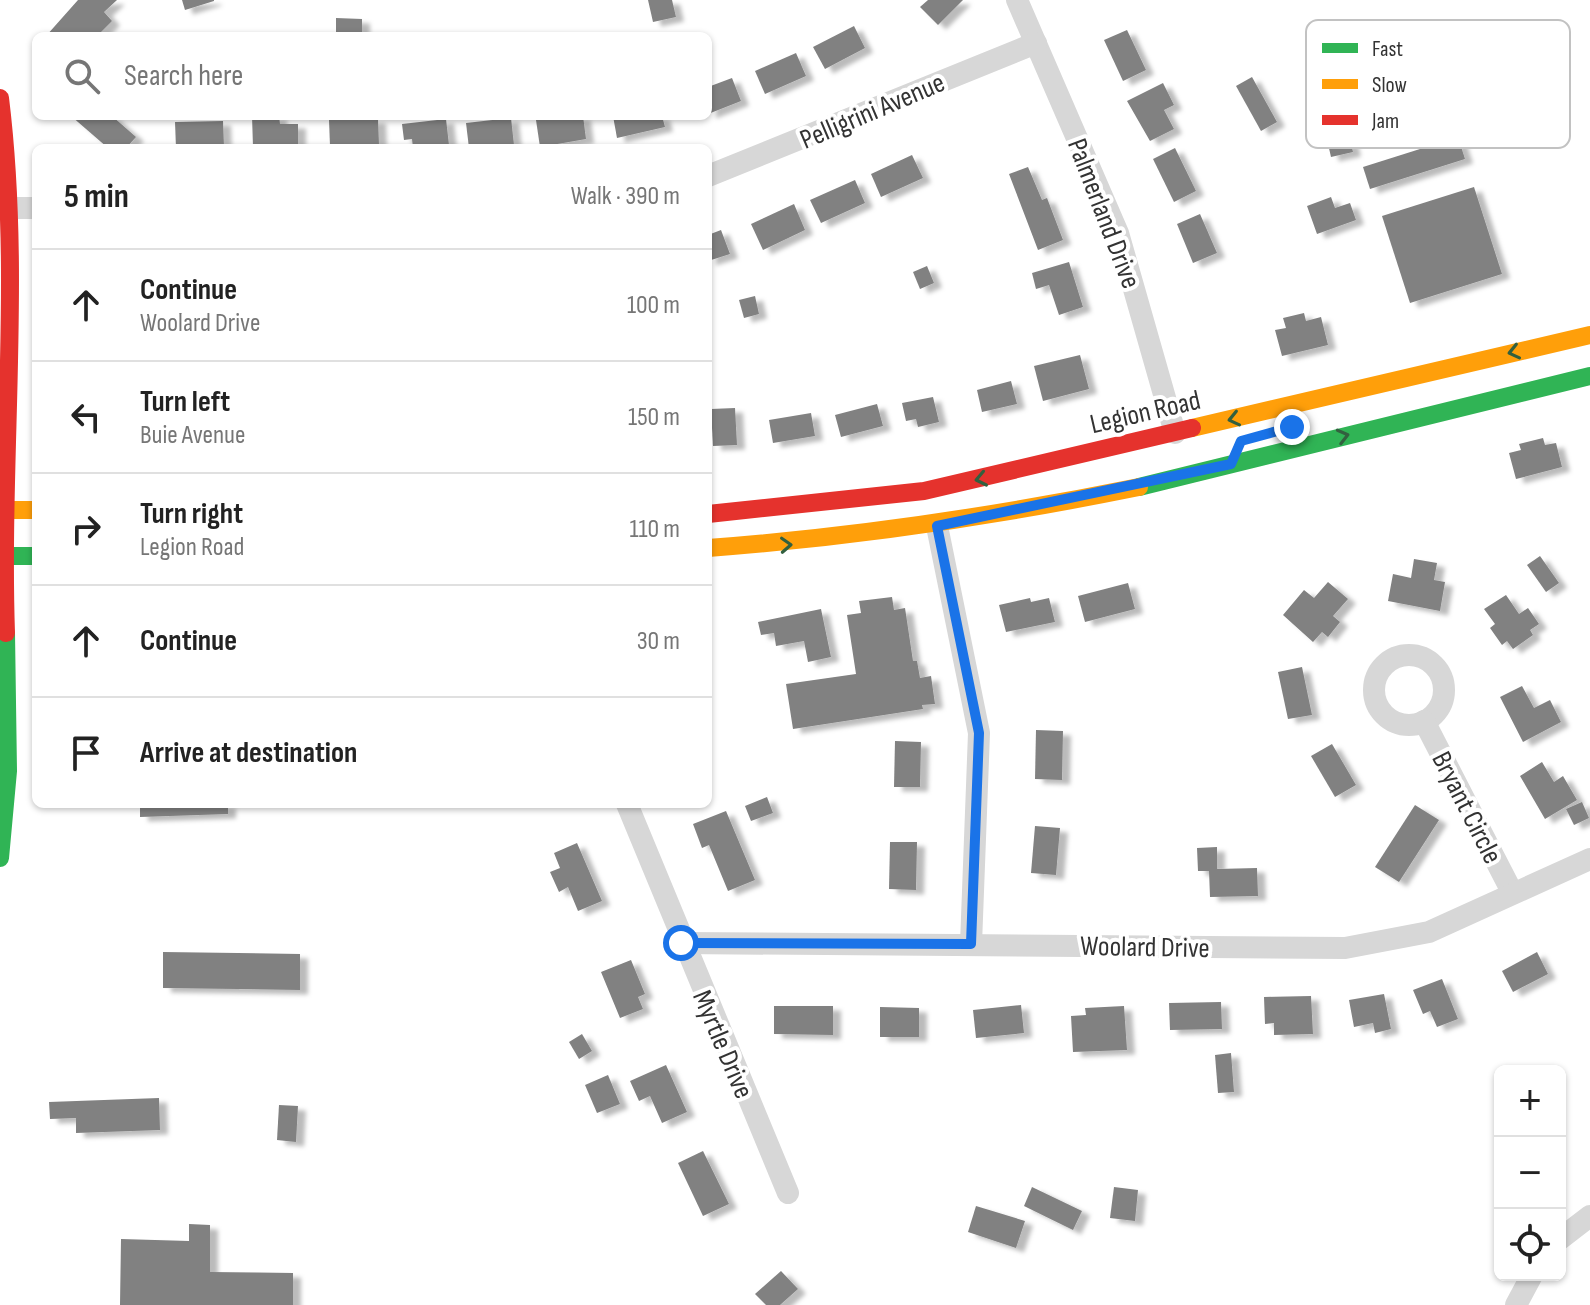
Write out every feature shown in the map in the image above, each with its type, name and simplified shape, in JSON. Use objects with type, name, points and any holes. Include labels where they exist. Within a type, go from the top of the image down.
[{"type":"main road","points":[[0,98],[13,208],[2,510],[10,729],[0,858]]},
{"type":"main road","name":"Legion Road","points":[[712,514],[924,491],[1171,443],[1590,336]]},
{"type":"main road","points":[[1368,406],[1573,354],[1590,336]]},
{"type":"main road","points":[[712,548],[808,544],[937,526],[1231,464],[1590,376]]},
{"type":"main road","points":[[1231,464],[1241,441]]},
{"type":"main road","points":[[1001,513],[1022,494],[1080,479]]},
{"type":"main road","points":[[2,510],[32,510]]},
{"type":"main road","points":[[2,556],[32,556]]},
{"type":"street","name":"Palmerland Drive","points":[[1017,0],[1118,233],[1171,443]]},
{"type":"street","name":"Pelligrini Avenue","points":[[712,174],[1036,43]]},
{"type":"street","points":[[13,208],[32,208]]},
{"type":"street","points":[[937,526],[979,733],[971,944]]},
{"type":"street","name":"Bryant Circle","points":[[1424,721],[1512,892]]},
{"type":"street","name":"Myrtle Drive","points":[[629,808],[681,943],[788,1193]]},
{"type":"street","name":"Woolard Drive","points":[[681,943],[1345,948],[1429,932],[1590,859]]},
{"type":"street","points":[[1566,1234],[1590,1216]]},
{"type":"street","points":[[1516,1305],[1529,1281]]},
{"type":"building","points":[[78,0],[117,0],[104,12],[112,21],[101,32],[50,32]]},
{"type":"building","points":[[182,0],[214,0],[214,1],[185,10]]},
{"type":"building","points":[[648,0],[672,0],[676,17],[653,22]]},
{"type":"building","points":[[928,0],[963,0],[938,25],[920,7]]},
{"type":"building","points":[[336,18],[362,19],[362,32],[336,32]]},
{"type":"building","points":[[854,26],[865,48],[825,69],[813,47]]},
{"type":"building","points":[[1127,30],[1146,70],[1123,81],[1104,40]]},
{"type":"building","points":[[796,53],[806,76],[765,94],[755,71]]},
{"type":"building","points":[[1252,77],[1277,122],[1261,131],[1236,86]]},
{"type":"building","points":[[732,78],[741,101],[712,112],[712,86]]},
{"type":"building","points":[[1163,83],[1174,105],[1164,110],[1174,129],[1150,141],[1127,101]]},
{"type":"building","points":[[76,120],[117,120],[136,137],[130,144],[103,144]]},
{"type":"building","points":[[252,120],[298,124],[298,144],[253,144]]},
{"type":"building","points":[[329,120],[378,120],[379,144],[330,144]]},
{"type":"building","points":[[446,120],[449,144],[413,144],[412,139],[404,140],[402,124]]},
{"type":"building","points":[[511,120],[514,144],[469,144],[466,123]]},
{"type":"building","points":[[536,120],[584,120],[586,139],[540,144]]},
{"type":"building","points":[[614,120],[663,120],[665,127],[617,138]]},
{"type":"building","points":[[223,121],[224,144],[176,144],[175,122]]},
{"type":"building","points":[[1175,148],[1196,191],[1174,202],[1153,159]]},
{"type":"building","points":[[1329,148],[1352,148],[1353,152],[1331,157]]},
{"type":"building","points":[[1423,148],[1462,148],[1465,159],[1370,189],[1363,167]]},
{"type":"building","points":[[912,155],[923,178],[881,197],[871,174]]},
{"type":"building","points":[[1028,167],[1042,200],[1047,198],[1063,240],[1038,250],[1009,174]]},
{"type":"building","points":[[855,180],[865,203],[821,223],[810,200]]},
{"type":"building","points":[[1474,187],[1502,274],[1410,303],[1382,216]]},
{"type":"building","points":[[1331,197],[1335,208],[1350,203],[1356,220],[1317,234],[1307,206]]},
{"type":"building","points":[[794,204],[805,230],[763,250],[751,224]]},
{"type":"building","points":[[1200,214],[1217,253],[1193,263],[1177,224]]},
{"type":"building","points":[[721,230],[730,254],[712,260],[712,233]]},
{"type":"building","points":[[1069,262],[1083,307],[1059,315],[1049,285],[1036,289],[1032,273]]},
{"type":"building","points":[[927,266],[934,283],[920,289],[913,272]]},
{"type":"building","points":[[755,296],[759,314],[744,318],[739,300]]},
{"type":"building","points":[[1304,313],[1306,321],[1321,317],[1328,345],[1282,356],[1275,330],[1286,328],[1283,318]]},
{"type":"building","points":[[1080,355],[1089,389],[1043,401],[1034,366]]},
{"type":"building","points":[[1011,381],[1017,404],[982,412],[977,390]]},
{"type":"building","points":[[933,397],[939,422],[918,427],[916,419],[906,421],[902,403]]},
{"type":"building","points":[[877,404],[883,426],[841,437],[835,415]]},
{"type":"building","points":[[735,408],[737,445],[713,446],[712,409]]},
{"type":"building","points":[[811,413],[815,436],[773,443],[769,420]]},
{"type":"building","points":[[1543,438],[1545,445],[1556,443],[1562,467],[1516,479],[1509,453],[1521,450],[1519,444]]},
{"type":"building","points":[[1540,556],[1559,583],[1546,592],[1527,565]]},
{"type":"building","points":[[1414,559],[1437,563],[1434,580],[1445,582],[1440,611],[1388,601],[1393,574],[1411,578]]},
{"type":"building","points":[[1328,582],[1348,599],[1333,616],[1340,622],[1328,637],[1322,632],[1313,642],[1283,615],[1304,590],[1314,598]]},
{"type":"building","points":[[1128,583],[1135,609],[1085,622],[1078,596]]},
{"type":"building","points":[[1506,595],[1519,614],[1528,608],[1539,624],[1530,630],[1533,635],[1513,649],[1507,641],[1502,645],[1490,628],[1495,624],[1484,609]]},
{"type":"building","points":[[892,597],[894,610],[905,608],[913,661],[917,661],[920,678],[931,676],[935,704],[922,705],[923,709],[793,729],[786,684],[856,674],[847,615],[861,613],[859,601]]},
{"type":"building","points":[[1030,598],[1031,602],[1049,598],[1055,622],[1006,632],[999,605]]},
{"type":"building","points":[[821,609],[831,657],[808,662],[804,641],[776,646],[774,633],[761,635],[758,622]]},
{"type":"building","points":[[1302,667],[1312,715],[1288,719],[1278,672]]},
{"type":"building","points":[[1522,686],[1534,708],[1550,700],[1561,722],[1523,742],[1500,697]]},
{"type":"building","points":[[1036,730],[1063,731],[1062,780],[1035,779]]},
{"type":"building","points":[[895,741],[921,742],[920,787],[894,787]]},
{"type":"building","points":[[1332,744],[1356,785],[1335,797],[1311,756]]},
{"type":"building","points":[[1542,762],[1554,782],[1563,776],[1577,800],[1545,819],[1520,776]]},
{"type":"building","points":[[767,797],[773,813],[751,821],[745,806]]},
{"type":"building","points":[[1582,802],[1589,818],[1574,825],[1566,809]]},
{"type":"building","points":[[1415,805],[1439,820],[1399,882],[1375,867]]},
{"type":"building","points":[[140,808],[228,808],[228,814],[140,817]]},
{"type":"building","points":[[726,811],[755,880],[728,891],[709,845],[702,848],[693,824]]},
{"type":"building","points":[[1035,826],[1060,828],[1056,875],[1031,873]]},
{"type":"building","points":[[890,842],[917,842],[916,890],[889,889]]},
{"type":"building","points":[[577,843],[602,901],[578,911],[568,887],[559,892],[550,872],[560,868],[554,853]]},
{"type":"building","points":[[1217,847],[1217,869],[1257,868],[1258,896],[1210,897],[1209,871],[1198,871],[1197,848]]},
{"type":"building","points":[[163,952],[300,954],[300,990],[163,988]]},
{"type":"building","points":[[1537,952],[1548,974],[1513,992],[1502,971]]},
{"type":"building","points":[[631,960],[645,994],[638,997],[643,1009],[620,1018],[601,972]]},
{"type":"building","points":[[1442,979],[1458,1019],[1437,1027],[1430,1011],[1423,1014],[1413,990]]},
{"type":"building","points":[[1384,994],[1391,1029],[1375,1033],[1373,1023],[1354,1027],[1349,1000]]},
{"type":"building","points":[[1311,996],[1313,1034],[1274,1035],[1274,1023],[1265,1024],[1264,997]]},
{"type":"building","points":[[1221,1002],[1222,1029],[1170,1030],[1169,1003]]},
{"type":"building","points":[[1021,1005],[1024,1033],[976,1038],[973,1010]]},
{"type":"building","points":[[774,1006],[833,1006],[833,1035],[774,1034]]},
{"type":"building","points":[[1124,1006],[1127,1050],[1073,1052],[1071,1016],[1086,1015],[1085,1008]]},
{"type":"building","points":[[880,1007],[919,1008],[919,1037],[880,1037]]},
{"type":"building","points":[[582,1034],[592,1051],[579,1059],[569,1042]]},
{"type":"building","points":[[1231,1053],[1234,1092],[1218,1093],[1215,1055]]},
{"type":"building","points":[[666,1065],[687,1112],[662,1123],[650,1096],[639,1101],[630,1081]]},
{"type":"building","points":[[608,1075],[620,1104],[597,1113],[585,1085]]},
{"type":"building","points":[[159,1098],[160,1130],[76,1133],[76,1118],[50,1119],[49,1102]]},
{"type":"building","points":[[279,1105],[298,1106],[296,1142],[277,1140]]},
{"type":"building","points":[[703,1151],[729,1204],[703,1216],[678,1163]]},
{"type":"building","points":[[1032,1187],[1082,1211],[1073,1230],[1024,1206]]},
{"type":"building","points":[[1114,1187],[1138,1190],[1135,1221],[1110,1218]]},
{"type":"building","points":[[976,1206],[1025,1221],[1016,1248],[968,1232]]},
{"type":"building","points":[[189,1224],[210,1225],[210,1272],[293,1273],[293,1305],[120,1305],[121,1239],[189,1241]]},
{"type":"building","points":[[781,1271],[798,1289],[780,1305],[766,1305],[755,1294]]},
{"type":"traffic: fast","points":[[1139,487],[1590,376]]},
{"type":"traffic: fast","points":[[0,556],[32,556]]},
{"type":"traffic: fast","points":[[0,858],[8,771],[6,633]]},
{"type":"traffic: slow","points":[[1192,428],[1590,335]]},
{"type":"traffic: slow","points":[[712,548],[925,524],[1139,487]]},
{"type":"traffic: slow","points":[[0,510],[32,510]]},
{"type":"traffic: jam","points":[[0,98],[6,165],[10,299],[6,633]]},
{"type":"traffic: jam","points":[[712,514],[924,491],[1192,428]]},
{"type":"route","points":[[681,943],[971,944],[979,733],[937,526],[1231,464],[1241,441],[1292,427]]}]
